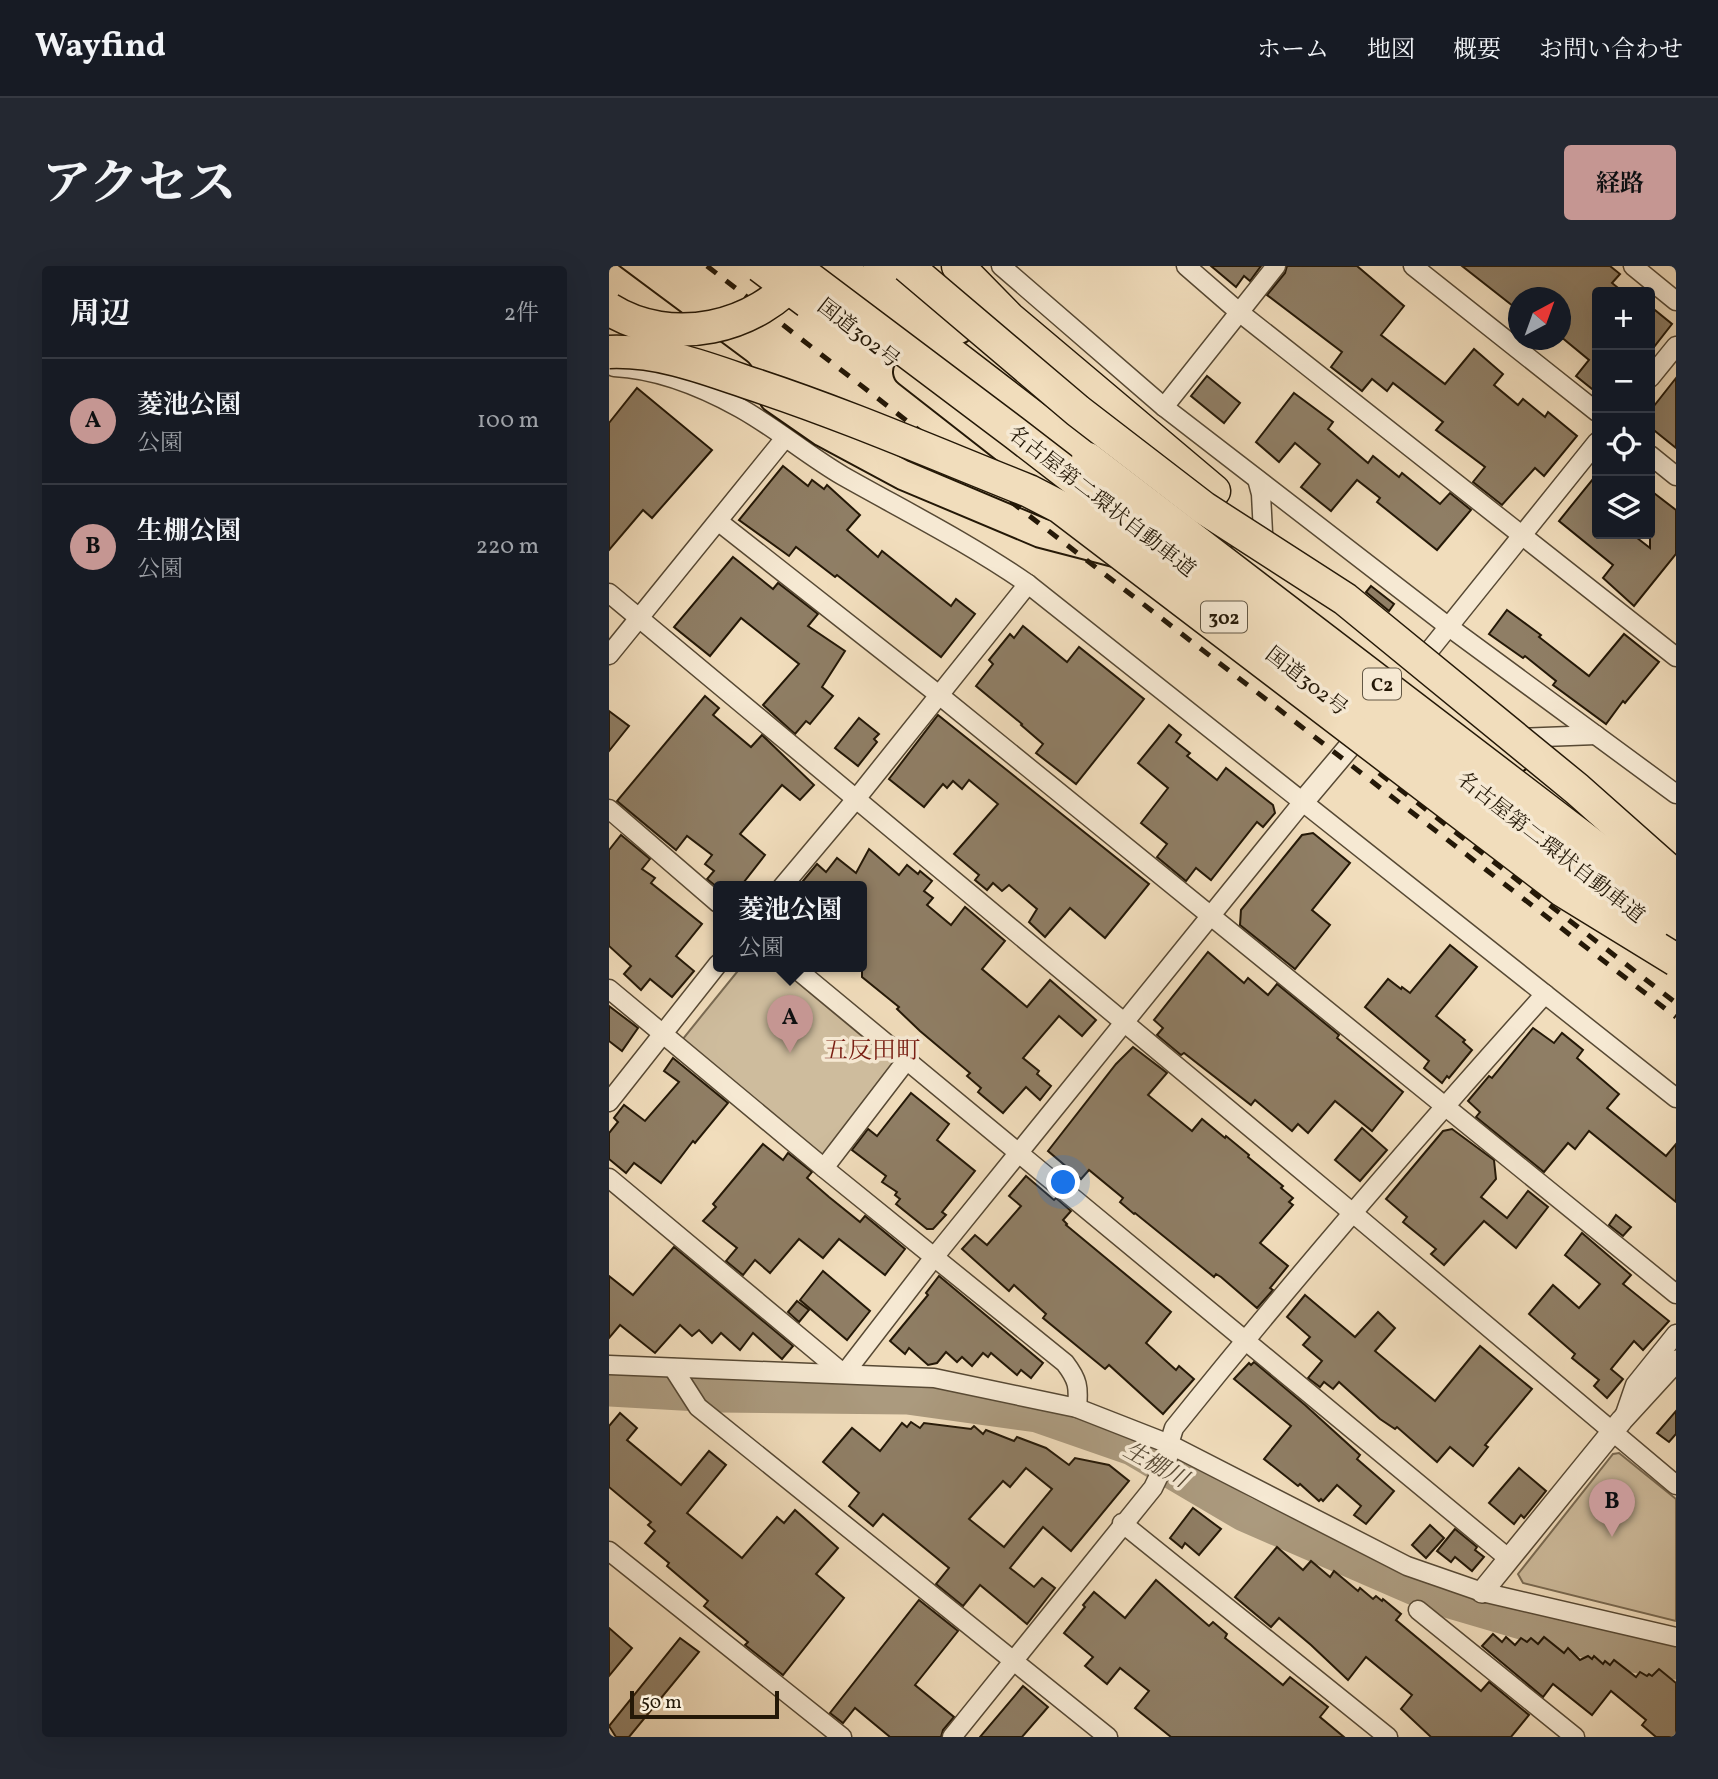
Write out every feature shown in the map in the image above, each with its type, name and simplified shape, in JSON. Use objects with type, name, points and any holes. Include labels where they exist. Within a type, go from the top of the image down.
[{"type":"highway","points":[[760,266],[872,350],[1016,434]]},
{"type":"highway","name":"国道302号","points":[[774,266],[1366,727],[1676,962]]},
{"type":"highway","name":"名古屋第二環状自動車道","points":[[793,266],[1016,434],[1676,943]]},
{"type":"highway","points":[[609,309],[624,318],[657,327],[694,330],[728,324],[761,309],[788,289],[806,266]]},
{"type":"highway","name":"名古屋第二環状自動車道","points":[[837,266],[1676,909]]},
{"type":"highway","points":[[878,266],[1676,883]]},
{"type":"highway","points":[[907,266],[1078,411],[1205,509],[1345,598]]},
{"type":"highway","points":[[921,266],[1193,511]]},
{"type":"highway","points":[[958,266],[1009,318],[1577,789],[1676,877]]},
{"type":"highway","points":[[609,277],[714,357],[812,424],[903,475],[1041,533],[1152,561]]},
{"type":"highway","points":[[609,352],[626,351],[677,359],[793,397],[1029,491],[1061,507],[1562,890],[1676,962]]},
{"type":"street","points":[[1001,266],[1164,407],[1449,627],[1676,794]]},
{"type":"street","points":[[1186,266],[1239,312],[1676,657]]},
{"type":"street","points":[[1164,407],[1276,266]]},
{"type":"street","points":[[1413,266],[1592,408]]},
{"type":"street","points":[[1633,266],[1676,301]]},
{"type":"street","points":[[1655,372],[1676,346]]},
{"type":"street","points":[[609,367],[634,368],[670,377],[740,408],[841,474],[983,552],[1028,584],[1676,1098]]},
{"type":"street","points":[[609,655],[785,438]]},
{"type":"street","points":[[844,1374],[1017,1154],[1592,448]]},
{"type":"street","points":[[1655,459],[1676,476]]},
{"type":"street","points":[[1257,479],[1261,494],[1265,565]]},
{"type":"street","points":[[719,522],[939,695],[1676,1294]]},
{"type":"street","points":[[787,881],[1028,584]]},
{"type":"street","points":[[609,593],[1124,1024],[1617,1426],[1676,1485]]},
{"type":"street","points":[[1492,739],[1596,735]]},
{"type":"street","points":[[609,809],[713,899]]},
{"type":"street","points":[[609,1102],[713,970]]},
{"type":"street","points":[[800,972],[1508,1558]]},
{"type":"street","points":[[609,989],[1065,1363],[1076,1377],[1077,1408]]},
{"type":"street","points":[[952,1737],[1158,1479],[1174,1428],[1245,1340],[1444,1106],[1545,994]]},
{"type":"street","points":[[824,1168],[906,1061]]},
{"type":"street","points":[[609,1178],[844,1374]]},
{"type":"street","points":[[1617,1426],[1635,1385],[1676,1334]]},
{"type":"street","points":[[1482,1592],[1617,1426],[1676,1361]]},
{"type":"street","points":[[609,1365],[676,1374],[844,1374],[934,1378],[1077,1408],[1169,1449],[1407,1566],[1482,1592],[1676,1637]]},
{"type":"street","points":[[676,1374],[698,1407],[1108,1737]]},
{"type":"street","points":[[1651,1387],[1676,1381]]},
{"type":"street","points":[[1122,1524],[1388,1737]]},
{"type":"street","points":[[609,1551],[842,1737]]},
{"type":"street","points":[[1418,1610],[1575,1737]]},
{"type":"shaded area","points":[[737,972],[785,972],[898,1066],[825,1157],[682,1040]]},
{"type":"shaded area","points":[[1619,1453],[1676,1499],[1676,1621],[1523,1583],[1518,1574],[1613,1454]]},
{"type":"building","points":[[1211,266],[1261,266],[1250,281],[1244,276],[1236,287]]},
{"type":"building","points":[[1287,266],[1357,266],[1404,306],[1381,335],[1445,384],[1474,349],[1503,374],[1494,385],[1518,405],[1523,399],[1545,417],[1548,412],[1577,436],[1544,476],[1535,468],[1502,505],[1473,482],[1485,467],[1436,430],[1443,422],[1393,383],[1387,391],[1372,379],[1362,391],[1331,367],[1342,352],[1267,295],[1285,273]]},
{"type":"building","points":[[1462,266],[1610,266],[1620,274],[1612,283],[1617,287],[1592,287],[1592,389],[1576,376],[1589,360],[1571,345],[1571,287],[1508,287],[1508,302]]},
{"type":"building","points":[[1655,310],[1672,324],[1655,346]]},
{"type":"building","points":[[1207,376],[1240,403],[1224,423],[1191,396]]},
{"type":"building","points":[[1676,378],[1676,448],[1655,431],[1655,405]]},
{"type":"building","points":[[637,388],[712,450],[652,518],[643,510],[609,550],[609,423]]},
{"type":"building","points":[[1294,393],[1333,422],[1328,429],[1368,463],[1373,456],[1399,477],[1402,473],[1440,504],[1450,493],[1471,510],[1437,550],[1377,502],[1380,498],[1357,480],[1331,511],[1301,487],[1320,464],[1295,443],[1279,462],[1256,442]]},
{"type":"building","points":[[783,466],[808,486],[812,480],[824,489],[827,485],[860,515],[847,530],[878,557],[882,551],[951,606],[956,599],[975,614],[941,657],[837,575],[835,577],[796,547],[789,556],[739,520]]},
{"type":"building","points":[[1592,480],[1592,539],[1638,539],[1650,548],[1650,539],[1655,539],[1655,494],[1676,510],[1676,554],[1634,606],[1603,578],[1613,565],[1559,521]]},
{"type":"building","points":[[733,557],[773,589],[778,583],[818,614],[808,626],[845,651],[822,687],[833,696],[810,724],[806,721],[795,734],[763,705],[799,664],[741,618],[710,656],[674,627]]},
{"type":"building","points":[[1371,586],[1394,604],[1389,611],[1366,592]]},
{"type":"building","points":[[1507,610],[1589,676],[1624,634],[1659,662],[1606,724],[1553,685],[1556,681],[1525,656],[1523,658],[1489,634]]},
{"type":"building","points":[[1023,626],[1067,662],[1079,647],[1144,699],[1076,784],[1036,753],[1043,744],[976,686],[993,664],[989,660],[1010,634],[1014,638]]},
{"type":"building","points":[[705,696],[719,708],[713,715],[751,747],[762,735],[814,785],[800,800],[782,785],[740,834],[765,855],[745,881],[713,881],[713,884],[707,879],[714,871],[705,864],[712,855],[687,836],[676,850],[617,801]]},
{"type":"building","points":[[609,711],[629,726],[609,751]]},
{"type":"building","points":[[938,715],[1149,884],[1105,938],[1070,908],[1045,937],[1029,922],[1037,909],[1009,885],[1002,891],[993,883],[987,890],[975,880],[979,875],[954,854],[998,804],[969,780],[962,789],[953,781],[947,788],[943,784],[924,807],[889,779]]},
{"type":"building","points":[[859,718],[879,734],[874,739],[877,742],[858,766],[835,748]]},
{"type":"building","points":[[1169,725],[1181,735],[1176,742],[1190,753],[1187,756],[1217,780],[1226,768],[1273,805],[1275,813],[1263,827],[1257,822],[1211,880],[1196,868],[1186,881],[1157,857],[1167,844],[1141,823],[1168,788],[1138,763]]},
{"type":"building","points":[[1313,833],[1350,863],[1312,910],[1330,925],[1295,969],[1240,925],[1241,910],[1302,835]]},
{"type":"building","points":[[621,835],[650,859],[642,869],[655,878],[651,883],[702,924],[676,956],[694,971],[672,997],[650,979],[641,990],[624,974],[631,966],[609,946],[609,850]]},
{"type":"building","points":[[869,849],[899,875],[907,865],[918,874],[920,871],[932,881],[924,891],[933,898],[927,905],[951,925],[965,907],[1005,941],[982,969],[1027,1007],[1050,980],[1096,1020],[1082,1036],[1059,1016],[1023,1058],[1039,1071],[1037,1074],[1051,1086],[1040,1100],[1026,1087],[1003,1113],[978,1092],[981,1088],[967,1076],[970,1073],[920,1031],[897,1009],[899,1007],[862,977],[862,972],[867,972],[867,881],[803,881],[817,864],[826,872],[837,858],[856,873]]},
{"type":"building","points":[[1450,945],[1477,967],[1436,1016],[1465,1040],[1463,1042],[1472,1050],[1442,1083],[1424,1068],[1429,1061],[1365,1007],[1388,979],[1410,993]]},
{"type":"building","points":[[1208,952],[1244,983],[1248,978],[1268,995],[1277,984],[1403,1092],[1372,1131],[1335,1101],[1308,1133],[1298,1124],[1292,1131],[1255,1100],[1251,1105],[1157,1035],[1163,1028],[1154,1020]]},
{"type":"building","points":[[609,1006],[638,1028],[622,1051],[609,1041]]},
{"type":"building","points":[[1533,1028],[1554,1043],[1562,1033],[1583,1050],[1577,1058],[1619,1094],[1607,1108],[1666,1156],[1676,1144],[1676,1202],[1589,1131],[1575,1149],[1568,1143],[1544,1172],[1476,1117],[1480,1112],[1468,1101],[1489,1076],[1492,1078]]},
{"type":"building","points":[[1133,1047],[1167,1073],[1148,1095],[1192,1131],[1202,1119],[1225,1138],[1226,1136],[1293,1198],[1289,1202],[1293,1205],[1260,1243],[1288,1266],[1270,1288],[1273,1290],[1257,1308],[1221,1277],[1216,1274],[1214,1277],[1134,1214],[1120,1202],[1123,1198],[1089,1170],[1081,1179],[1048,1151],[1116,1064]]},
{"type":"building","points":[[673,1058],[728,1103],[695,1143],[693,1141],[661,1183],[634,1163],[626,1173],[609,1159],[609,1133],[618,1122],[614,1118],[624,1105],[645,1121],[679,1082],[664,1071]]},
{"type":"building","points":[[911,1093],[949,1124],[937,1140],[975,1171],[942,1212],[946,1215],[933,1229],[927,1229],[896,1204],[900,1199],[895,1195],[897,1192],[882,1182],[886,1176],[852,1150],[868,1129],[877,1136]]},
{"type":"building","points":[[1362,1128],[1387,1150],[1360,1181],[1335,1160]]},
{"type":"building","points":[[1452,1129],[1494,1160],[1496,1179],[1481,1197],[1507,1218],[1528,1191],[1548,1207],[1516,1248],[1484,1221],[1444,1265],[1431,1254],[1436,1249],[1403,1222],[1407,1217],[1386,1199],[1443,1131]]},
{"type":"building","points":[[763,1144],[783,1160],[788,1153],[812,1172],[807,1178],[829,1197],[860,1222],[865,1216],[905,1249],[885,1275],[839,1239],[823,1258],[799,1239],[770,1273],[755,1260],[743,1275],[726,1261],[737,1248],[703,1221],[716,1207],[713,1204]]},
{"type":"building","points":[[1026,1176],[1071,1211],[1063,1220],[1066,1225],[1171,1312],[1146,1343],[1176,1370],[1179,1366],[1194,1379],[1163,1414],[1109,1365],[1105,1369],[1043,1318],[1046,1314],[1014,1285],[1009,1291],[962,1249],[975,1235],[987,1245],[1021,1206],[1009,1196]]},
{"type":"building","points":[[1616,1215],[1631,1227],[1623,1236],[1609,1225]]},
{"type":"building","points":[[1582,1233],[1631,1275],[1623,1284],[1669,1321],[1643,1350],[1634,1341],[1611,1369],[1623,1379],[1607,1398],[1594,1386],[1599,1380],[1572,1358],[1575,1354],[1529,1314],[1553,1285],[1579,1308],[1600,1284],[1565,1255]]},
{"type":"building","points":[[674,1247],[793,1346],[782,1359],[753,1333],[740,1350],[721,1333],[712,1343],[699,1330],[692,1336],[680,1325],[655,1353],[620,1325],[609,1338],[609,1276],[633,1295]]},
{"type":"building","points":[[823,1271],[870,1311],[847,1340],[800,1300]]},
{"type":"building","points":[[939,1276],[1043,1363],[1031,1378],[1021,1370],[1017,1375],[991,1353],[988,1357],[983,1353],[972,1366],[962,1357],[957,1362],[946,1352],[937,1363],[928,1365],[909,1348],[905,1354],[890,1341],[928,1295],[926,1293]]},
{"type":"building","points":[[1305,1295],[1355,1337],[1378,1312],[1395,1328],[1375,1351],[1435,1401],[1480,1346],[1532,1389],[1485,1445],[1488,1447],[1473,1466],[1450,1447],[1437,1462],[1397,1427],[1395,1429],[1380,1419],[1339,1382],[1333,1389],[1324,1382],[1320,1387],[1308,1378],[1322,1361],[1303,1345],[1310,1337],[1287,1317]]},
{"type":"building","points":[[797,1301],[809,1310],[799,1322],[788,1312]]},
{"type":"building","points":[[1254,1362],[1360,1455],[1357,1459],[1394,1491],[1366,1524],[1354,1515],[1361,1506],[1337,1485],[1323,1501],[1319,1501],[1264,1459],[1291,1426],[1234,1379],[1249,1363],[1251,1365]]},
{"type":"building","points":[[1676,1411],[1676,1434],[1669,1442],[1657,1433]]},
{"type":"building","points":[[620,1413],[637,1428],[627,1440],[681,1485],[709,1451],[726,1465],[687,1513],[742,1558],[777,1517],[784,1523],[795,1510],[838,1548],[816,1574],[844,1598],[783,1675],[745,1645],[748,1642],[704,1606],[708,1601],[645,1543],[655,1531],[648,1525],[651,1522],[609,1487],[609,1426]]},
{"type":"building","points":[[911,1422],[920,1428],[924,1423],[971,1429],[974,1426],[983,1434],[986,1430],[1014,1441],[1017,1437],[1046,1448],[1069,1465],[1075,1458],[1109,1465],[1129,1481],[1071,1551],[1043,1527],[1010,1568],[1034,1587],[1042,1578],[1055,1588],[1027,1624],[980,1585],[963,1606],[936,1584],[949,1568],[883,1514],[873,1526],[849,1506],[859,1493],[823,1462],[852,1428],[880,1451],[902,1423],[907,1427]],"holes":[[[1026,1468],[1052,1489],[1004,1547],[969,1519],[1003,1481],[1010,1487]]]},
{"type":"building","points":[[1519,1468],[1546,1491],[1524,1518],[1521,1515],[1514,1524],[1489,1503]]},
{"type":"building","points":[[1193,1508],[1221,1529],[1199,1555],[1185,1543],[1182,1548],[1170,1538]]},
{"type":"building","points":[[1430,1525],[1444,1538],[1426,1558],[1412,1545]]},
{"type":"building","points":[[1455,1529],[1477,1547],[1475,1550],[1484,1557],[1472,1571],[1455,1557],[1451,1562],[1437,1551]]},
{"type":"building","points":[[1277,1547],[1303,1570],[1311,1561],[1330,1577],[1334,1571],[1358,1591],[1360,1588],[1373,1599],[1376,1596],[1382,1601],[1383,1599],[1401,1614],[1396,1620],[1481,1691],[1489,1682],[1529,1715],[1511,1737],[1431,1737],[1401,1709],[1412,1695],[1366,1657],[1348,1680],[1279,1618],[1271,1627],[1235,1597]]},
{"type":"building","points":[[1156,1580],[1209,1626],[1213,1622],[1227,1634],[1225,1638],[1283,1685],[1290,1677],[1328,1707],[1320,1717],[1344,1737],[1171,1737],[1135,1708],[1149,1691],[1120,1668],[1107,1684],[1085,1666],[1093,1657],[1064,1633],[1094,1592],[1125,1618]]},
{"type":"building","points":[[919,1600],[958,1631],[915,1685],[954,1717],[943,1730],[941,1737],[890,1737],[855,1708],[843,1723],[830,1713]]},
{"type":"building","points":[[609,1628],[632,1648],[609,1676]]},
{"type":"building","points":[[1493,1634],[1502,1642],[1506,1637],[1515,1645],[1521,1638],[1527,1642],[1531,1638],[1538,1644],[1544,1637],[1564,1653],[1568,1648],[1580,1660],[1588,1656],[1592,1659],[1594,1656],[1603,1664],[1605,1661],[1610,1665],[1614,1660],[1636,1677],[1640,1672],[1652,1676],[1659,1669],[1676,1683],[1676,1737],[1656,1737],[1642,1725],[1646,1720],[1611,1691],[1592,1715],[1553,1684],[1543,1697],[1482,1646]]},
{"type":"building","points":[[680,1638],[699,1652],[629,1737],[616,1737],[609,1726]]},
{"type":"building","points":[[1023,1686],[1048,1707],[1022,1737],[980,1737]]},
{"type":"waterway","name":"生棚川","points":[[609,1389],[717,1395],[907,1397],[1037,1415],[1132,1448],[1244,1514],[1433,1596],[1638,1656],[1676,1662]]},
{"type":"railway","points":[[707,266],[1676,1017]]},
{"type":"railway","points":[[1379,773],[1676,1003]]},
{"type":"place","name":"菱池公園","points":[[790,1053]]},
{"type":"place","name":"生棚公園","points":[[1612,1537]]},
{"type":"district","name":"五反田町","points":[[872,1050]]}]
